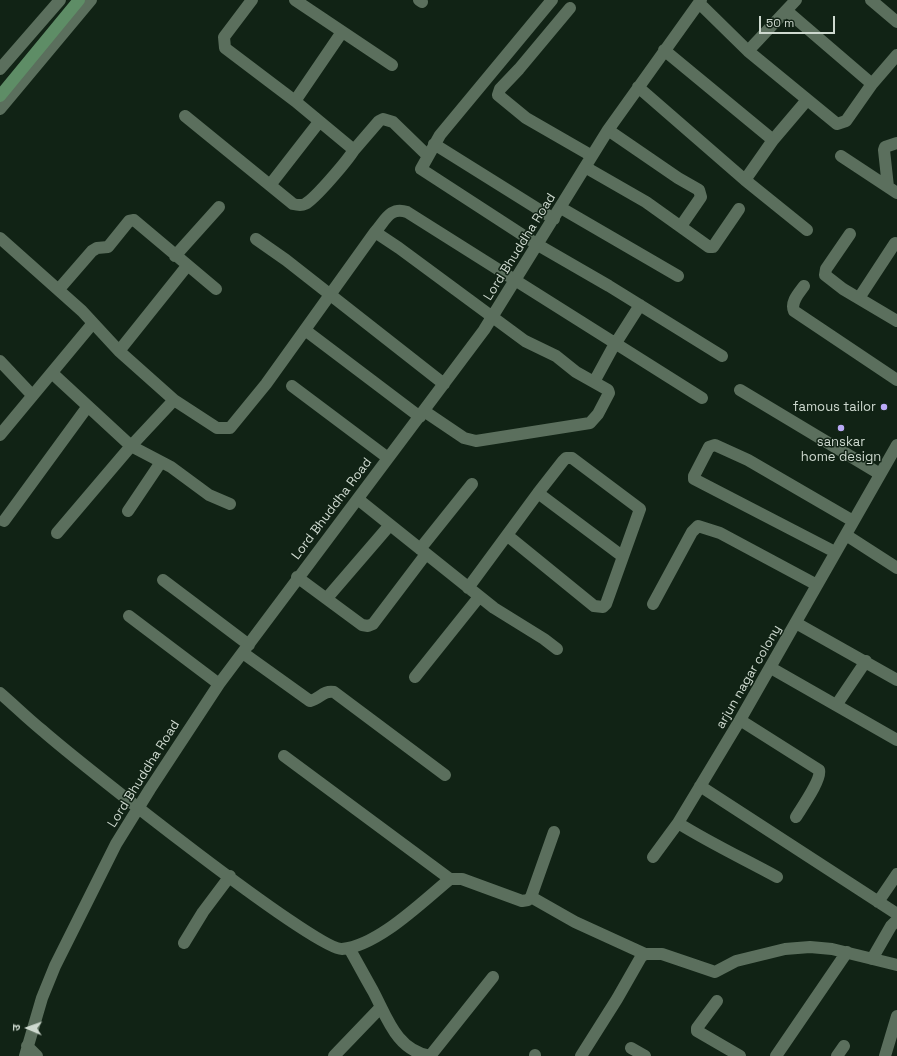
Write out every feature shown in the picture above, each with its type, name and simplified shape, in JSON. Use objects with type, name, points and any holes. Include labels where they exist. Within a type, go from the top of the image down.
[{"type":"main road","points":[[0,96],[79,0]]},
{"type":"street","points":[[0,69],[60,0]]},
{"type":"street","points":[[0,109],[91,0]]},
{"type":"street","points":[[252,0],[224,37],[225,48],[295,101],[354,150]]},
{"type":"street","points":[[295,0],[392,65]]},
{"type":"street","points":[[552,0],[450,122],[434,144],[421,167],[422,170],[538,245],[640,305],[722,356]]},
{"type":"street","points":[[748,51],[796,0]]},
{"type":"street","points":[[871,0],[897,22]]},
{"type":"street","points":[[700,1],[748,51],[831,120],[840,124],[846,121],[855,111],[872,84],[897,55]]},
{"type":"street","name":"Lord Bhuddha Road","points":[[26,1051],[42,998],[55,966],[116,844],[139,807],[219,684],[298,577],[359,500],[492,316],[538,245],[608,130],[700,1]]},
{"type":"street","points":[[570,8],[519,69],[500,89],[499,96],[526,118],[592,156]]},
{"type":"street","points":[[787,11],[872,84]]},
{"type":"street","points":[[295,101],[342,32]]},
{"type":"street","points":[[664,50],[773,140]]},
{"type":"street","points":[[484,82],[500,89]]},
{"type":"street","points":[[638,87],[745,180],[807,230]]},
{"type":"street","points":[[745,180],[773,140],[807,100]]},
{"type":"street","points":[[186,116],[293,204],[300,206],[306,204],[379,121],[383,119],[393,122],[428,156]]},
{"type":"street","points":[[270,185],[319,122]]},
{"type":"street","points":[[608,130],[678,178],[699,190],[701,197],[681,226]]},
{"type":"street","points":[[892,190],[884,150],[885,147],[897,143]]},
{"type":"street","points":[[434,144],[554,219]]},
{"type":"street","points":[[841,156],[892,190]]},
{"type":"street","points":[[585,167],[646,202],[681,226],[703,244],[713,248],[739,209]]},
{"type":"street","points":[[175,256],[219,207]]},
{"type":"street","points":[[561,208],[678,276]]},
{"type":"street","points":[[0,238],[58,289],[93,322],[119,351],[174,400],[217,428],[230,428],[259,393],[375,232],[392,211],[399,209],[407,212],[702,398]]},
{"type":"street","points":[[58,289],[92,251],[97,248],[108,246],[132,220],[138,222],[175,256],[216,289]]},
{"type":"street","points":[[305,330],[422,414],[471,441],[508,437],[577,425],[594,420],[609,393],[567,366],[556,356],[525,341],[406,253],[375,232]]},
{"type":"street","points":[[850,234],[824,272],[826,277],[897,321]]},
{"type":"street","points":[[256,239],[286,260],[444,384]]},
{"type":"street","points":[[859,298],[895,243]]},
{"type":"street","points":[[119,351],[187,266]]},
{"type":"street","points":[[804,286],[793,302],[792,307],[794,311],[897,380]]},
{"type":"street","points":[[594,382],[640,305]]},
{"type":"street","points":[[0,435],[93,322]]},
{"type":"street","points":[[0,361],[32,395]]},
{"type":"street","points":[[52,373],[130,446],[161,462],[209,495],[230,504]]},
{"type":"street","points":[[292,386],[388,458]]},
{"type":"street","points":[[740,390],[880,474]]},
{"type":"street","points":[[57,533],[130,446],[174,400]]},
{"type":"street","points":[[4,521],[88,406]]},
{"type":"street","points":[[835,552],[694,479],[694,476],[709,447],[715,445],[748,460],[853,521]]},
{"type":"street","name":"arjun nagar colony","points":[[653,857],[678,823],[771,668],[835,552],[897,445]]},
{"type":"street","points":[[468,588],[508,536],[538,493],[566,458],[572,458],[581,463],[640,509],[606,604],[598,607],[590,603],[508,536]]},
{"type":"street","points":[[128,511],[161,462]]},
{"type":"street","points":[[298,577],[362,625],[371,626],[472,484]]},
{"type":"street","points":[[538,493],[622,556]]},
{"type":"street","points":[[359,500],[389,526],[423,551],[479,597],[509,619],[544,639],[557,649]]},
{"type":"street","points":[[327,598],[389,526]]},
{"type":"street","points":[[654,604],[692,532],[698,526],[720,533],[817,585]]},
{"type":"street","points":[[846,535],[897,568]]},
{"type":"street","points":[[163,580],[306,699],[316,700],[325,692],[334,692],[445,775]]},
{"type":"street","points":[[415,677],[479,597]]},
{"type":"street","points":[[129,616],[219,684]]},
{"type":"street","points":[[796,623],[866,661],[897,680]]},
{"type":"street","points":[[837,704],[866,661]]},
{"type":"street","points":[[771,668],[837,704],[897,740]]},
{"type":"street","points":[[0,693],[42,731],[139,807],[230,876],[320,941],[334,948],[349,948],[384,932],[450,879]]},
{"type":"street","points":[[740,720],[819,770],[820,774],[817,781],[796,817]]},
{"type":"street","points":[[284,756],[450,879],[462,879],[522,901],[528,900],[531,897],[554,832]]},
{"type":"street","points":[[700,786],[897,914]]},
{"type":"street","points":[[678,823],[708,842],[777,877]]},
{"type":"street","points":[[878,902],[897,874]]},
{"type":"street","points":[[184,942],[203,912],[230,876]]},
{"type":"street","points":[[531,897],[575,922],[645,954],[662,954],[715,972],[736,961],[798,947],[822,947],[897,965]]},
{"type":"street","points":[[872,959],[891,926],[897,920]]},
{"type":"street","points":[[349,948],[381,1007],[390,1027],[404,1044],[420,1054],[430,1056],[493,977]]},
{"type":"street","points":[[776,1056],[847,952]]},
{"type":"street","points":[[581,1056],[617,999],[641,957],[645,954]]},
{"type":"street","points":[[717,1001],[699,1024],[697,1031],[698,1034],[740,1056]]},
{"type":"street","points":[[334,1056],[381,1007]]},
{"type":"street","points":[[885,1056],[897,1016]]},
{"type":"street","points":[[631,1048],[645,1056]]},
{"type":"street","points":[[26,1051],[37,1056]]},
{"type":"place","name":"famous tailor","points":[[884,407]]},
{"type":"place","name":"sanskar home design","points":[[841,428]]}]
